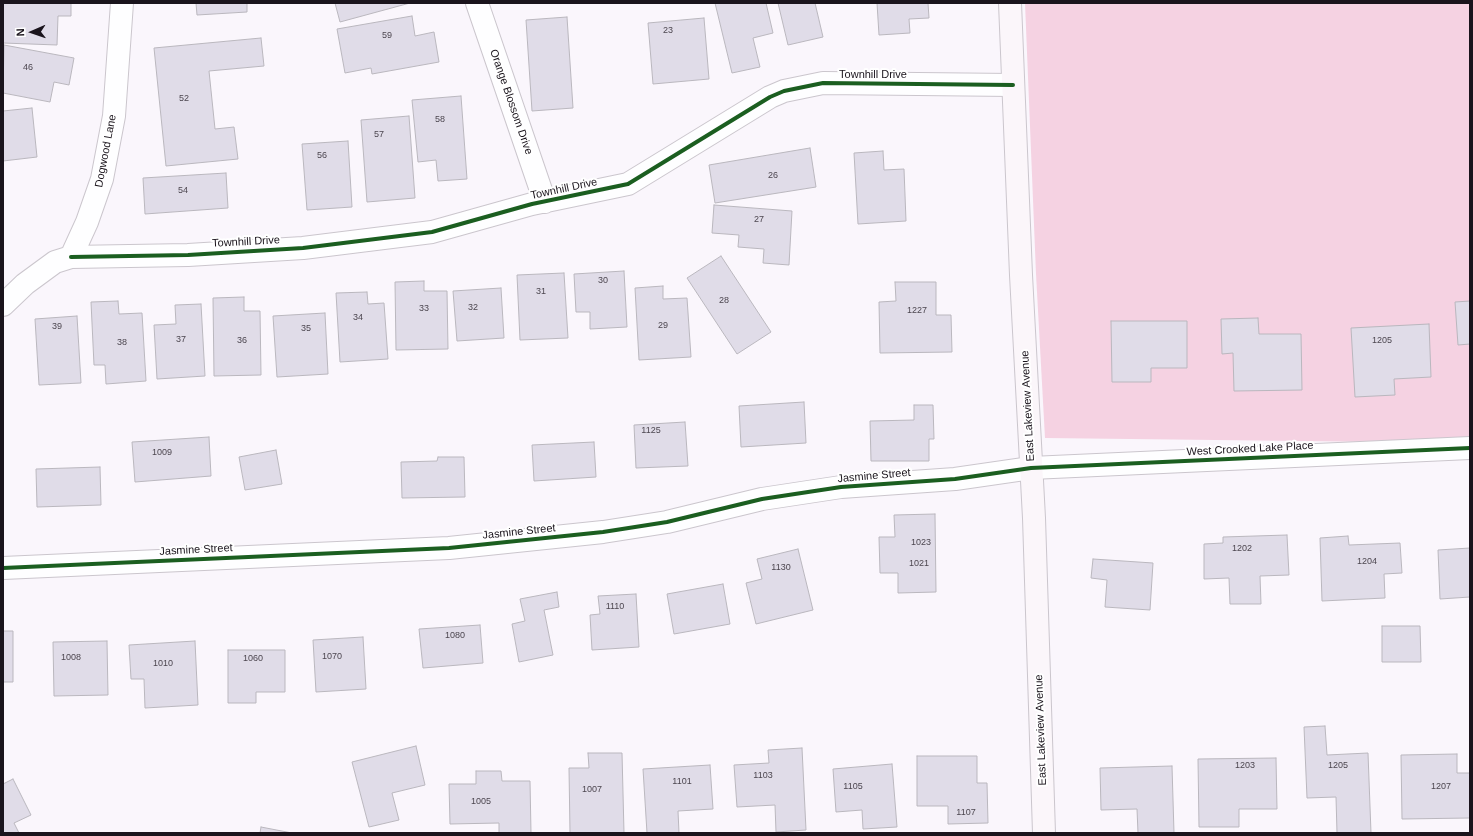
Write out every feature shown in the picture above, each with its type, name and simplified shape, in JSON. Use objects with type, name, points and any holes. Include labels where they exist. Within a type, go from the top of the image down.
[{"type":"street","name":"Dogwood Lane","points":[[71,257],[88,222],[102,179],[114,116],[122,3]]},
{"type":"street","name":"Orange Blossom Drive","points":[[477,3],[545,202]]},
{"type":"street","name":"East Lakeview Avenue","points":[[1010,3],[1031,468],[1044,833]]},
{"type":"street","name":"Townhill Drive","points":[[71,257],[188,255],[303,248],[432,232],[545,202],[628,184],[770,96],[784,91],[823,83],[1013,85]]},
{"type":"street","points":[[3,305],[25,284],[55,262],[71,257]]},
{"type":"street","name":"West Crooked Lake Place","points":[[1031,468],[1470,448]]},
{"type":"street","name":"Jasmine Street","points":[[3,568],[457,547],[610,531],[667,522],[762,499],[841,487],[954,479],[1031,468]]},
{"type":"shaded area","points":[[1025,3],[1470,3],[1470,443],[1045,438],[1036,274]]},
{"type":"building","points":[[3,3],[71,3],[71,16],[58,16],[57,45],[3,43]]},
{"type":"building","points":[[196,3],[247,3],[247,12],[197,15]]},
{"type":"building","points":[[335,3],[410,3],[340,22]]},
{"type":"building","points":[[715,3],[766,3],[773,33],[753,38],[760,67],[732,73]]},
{"type":"building","points":[[778,3],[815,3],[823,37],[788,45]]},
{"type":"building","points":[[877,3],[928,3],[929,18],[909,19],[910,33],[879,35]]},
{"type":"building","points":[[412,16],[415,36],[434,32],[439,62],[372,74],[371,68],[345,73],[337,29]]},
{"type":"building","points":[[567,17],[573,108],[532,111],[526,20]]},
{"type":"building","points":[[704,18],[709,79],[653,84],[648,23]]},
{"type":"building","points":[[261,38],[264,66],[209,71],[215,129],[234,127],[238,159],[166,166],[154,48]]},
{"type":"building","points":[[4,45],[74,58],[69,85],[54,82],[50,102],[3,93]]},
{"type":"building","points":[[461,96],[467,179],[438,181],[436,160],[418,162],[412,100]]},
{"type":"building","points":[[32,108],[37,157],[3,161],[3,111]]},
{"type":"building","points":[[409,116],[415,198],[367,202],[361,120]]},
{"type":"building","points":[[348,141],[352,207],[307,210],[302,144]]},
{"type":"building","points":[[810,148],[816,187],[715,203],[709,165]]},
{"type":"building","points":[[883,151],[884,170],[904,169],[906,221],[858,224],[854,153]]},
{"type":"building","points":[[226,173],[228,208],[145,214],[143,178]]},
{"type":"building","points":[[714,205],[792,211],[789,265],[763,263],[764,249],[738,247],[739,235],[712,233]]},
{"type":"building","points":[[721,256],[771,332],[737,354],[687,278]]},
{"type":"building","points":[[624,271],[627,327],[590,329],[590,312],[576,312],[574,274]]},
{"type":"building","points":[[564,273],[568,338],[520,340],[517,275]]},
{"type":"building","points":[[424,281],[424,291],[447,291],[448,349],[396,350],[395,282]]},
{"type":"building","points":[[895,282],[936,282],[936,315],[951,315],[952,352],[880,353],[879,302],[896,301]]},
{"type":"building","points":[[663,286],[663,299],[687,298],[691,357],[639,360],[635,288]]},
{"type":"building","points":[[501,288],[504,338],[457,341],[453,291]]},
{"type":"building","points":[[367,292],[368,304],[384,303],[388,359],[340,362],[336,293]]},
{"type":"building","points":[[244,297],[244,311],[260,311],[261,375],[214,376],[213,298]]},
{"type":"building","points":[[118,301],[119,314],[142,313],[146,381],[106,384],[105,365],[94,365],[91,302]]},
{"type":"building","points":[[1470,301],[1470,344],[1458,345],[1455,302]]},
{"type":"building","points":[[201,304],[205,376],[157,379],[154,325],[176,324],[175,305]]},
{"type":"building","points":[[325,313],[328,374],[277,377],[273,316]]},
{"type":"building","points":[[77,316],[81,383],[39,385],[35,319]]},
{"type":"building","points":[[1258,318],[1259,334],[1301,334],[1302,390],[1234,391],[1233,353],[1222,354],[1221,319]]},
{"type":"building","points":[[1111,321],[1187,321],[1187,368],[1151,368],[1151,382],[1112,382]]},
{"type":"building","points":[[1429,324],[1431,377],[1394,379],[1395,395],[1355,397],[1351,328]]},
{"type":"building","points":[[804,402],[806,443],[741,447],[739,406]]},
{"type":"building","points":[[914,405],[933,405],[934,439],[929,439],[929,461],[871,461],[870,421],[914,420]]},
{"type":"building","points":[[685,422],[688,466],[636,468],[634,425]]},
{"type":"building","points":[[209,437],[211,476],[135,482],[132,442]]},
{"type":"building","points":[[594,442],[596,477],[534,481],[532,445]]},
{"type":"building","points":[[276,450],[282,484],[245,490],[239,457]]},
{"type":"building","points":[[438,457],[464,457],[465,497],[402,498],[401,462],[437,461]]},
{"type":"building","points":[[100,467],[101,505],[37,507],[36,469]]},
{"type":"building","points":[[935,514],[936,592],[898,593],[898,573],[880,573],[879,537],[895,537],[894,515]]},
{"type":"building","points":[[1287,535],[1289,575],[1260,576],[1261,604],[1230,604],[1229,578],[1204,579],[1204,544],[1223,543],[1223,537]]},
{"type":"building","points":[[1348,536],[1349,545],[1400,543],[1402,573],[1384,574],[1385,598],[1322,601],[1320,538]]},
{"type":"building","points":[[1470,548],[1470,597],[1440,599],[1438,550]]},
{"type":"building","points":[[798,549],[813,610],[756,624],[746,583],[762,579],[757,559]]},
{"type":"building","points":[[1093,559],[1153,563],[1150,610],[1105,607],[1107,580],[1091,578]]},
{"type":"building","points":[[723,584],[730,624],[674,634],[667,594]]},
{"type":"building","points":[[557,592],[559,607],[544,610],[553,655],[519,662],[512,624],[525,621],[520,599]]},
{"type":"building","points":[[636,594],[639,647],[592,650],[590,615],[600,614],[598,596]]},
{"type":"building","points":[[480,625],[483,663],[423,668],[419,629]]},
{"type":"building","points":[[1382,626],[1420,626],[1421,662],[1382,662]]},
{"type":"building","points":[[3,631],[13,631],[13,682],[3,682]]},
{"type":"building","points":[[363,637],[366,689],[316,692],[313,640]]},
{"type":"building","points":[[107,641],[108,695],[54,696],[53,642]]},
{"type":"building","points":[[195,641],[198,705],[145,708],[144,679],[131,679],[129,645]]},
{"type":"building","points":[[228,650],[285,650],[285,692],[256,692],[256,703],[228,703]]},
{"type":"building","points":[[1325,726],[1327,755],[1368,753],[1371,833],[1337,833],[1336,797],[1307,798],[1304,727]]},
{"type":"building","points":[[416,746],[425,785],[392,793],[399,820],[369,827],[352,762]]},
{"type":"building","points":[[802,748],[806,830],[776,832],[775,805],[737,807],[734,765],[769,763],[768,750]]},
{"type":"building","points":[[588,753],[622,753],[624,833],[570,833],[569,768],[589,768]]},
{"type":"building","points":[[1457,754],[1457,773],[1470,773],[1470,818],[1402,819],[1401,755]]},
{"type":"building","points":[[917,756],[977,756],[977,783],[987,783],[988,823],[948,824],[948,806],[917,806]]},
{"type":"building","points":[[1276,758],[1277,809],[1239,809],[1239,827],[1199,827],[1198,759]]},
{"type":"building","points":[[892,764],[897,827],[863,829],[862,810],[836,812],[833,769]]},
{"type":"building","points":[[710,765],[713,809],[678,811],[679,833],[647,833],[643,769]]},
{"type":"building","points":[[1172,766],[1174,833],[1138,833],[1137,809],[1101,810],[1100,768]]},
{"type":"building","points":[[476,771],[501,771],[502,781],[530,781],[531,833],[499,833],[499,823],[450,824],[449,784],[476,784]]},
{"type":"building","points":[[13,779],[31,815],[14,823],[19,833],[3,833],[3,784]]},
{"type":"building","points":[[261,827],[292,833],[260,833]]},
{"type":"cycle path","points":[[71,257],[188,255],[303,248],[432,232],[532,204],[628,184],[770,97],[784,91],[823,83],[1013,85]]},
{"type":"cycle path","points":[[3,568],[449,548],[603,532],[667,522],[762,499],[841,487],[955,479],[1031,468],[1470,448]]}]
